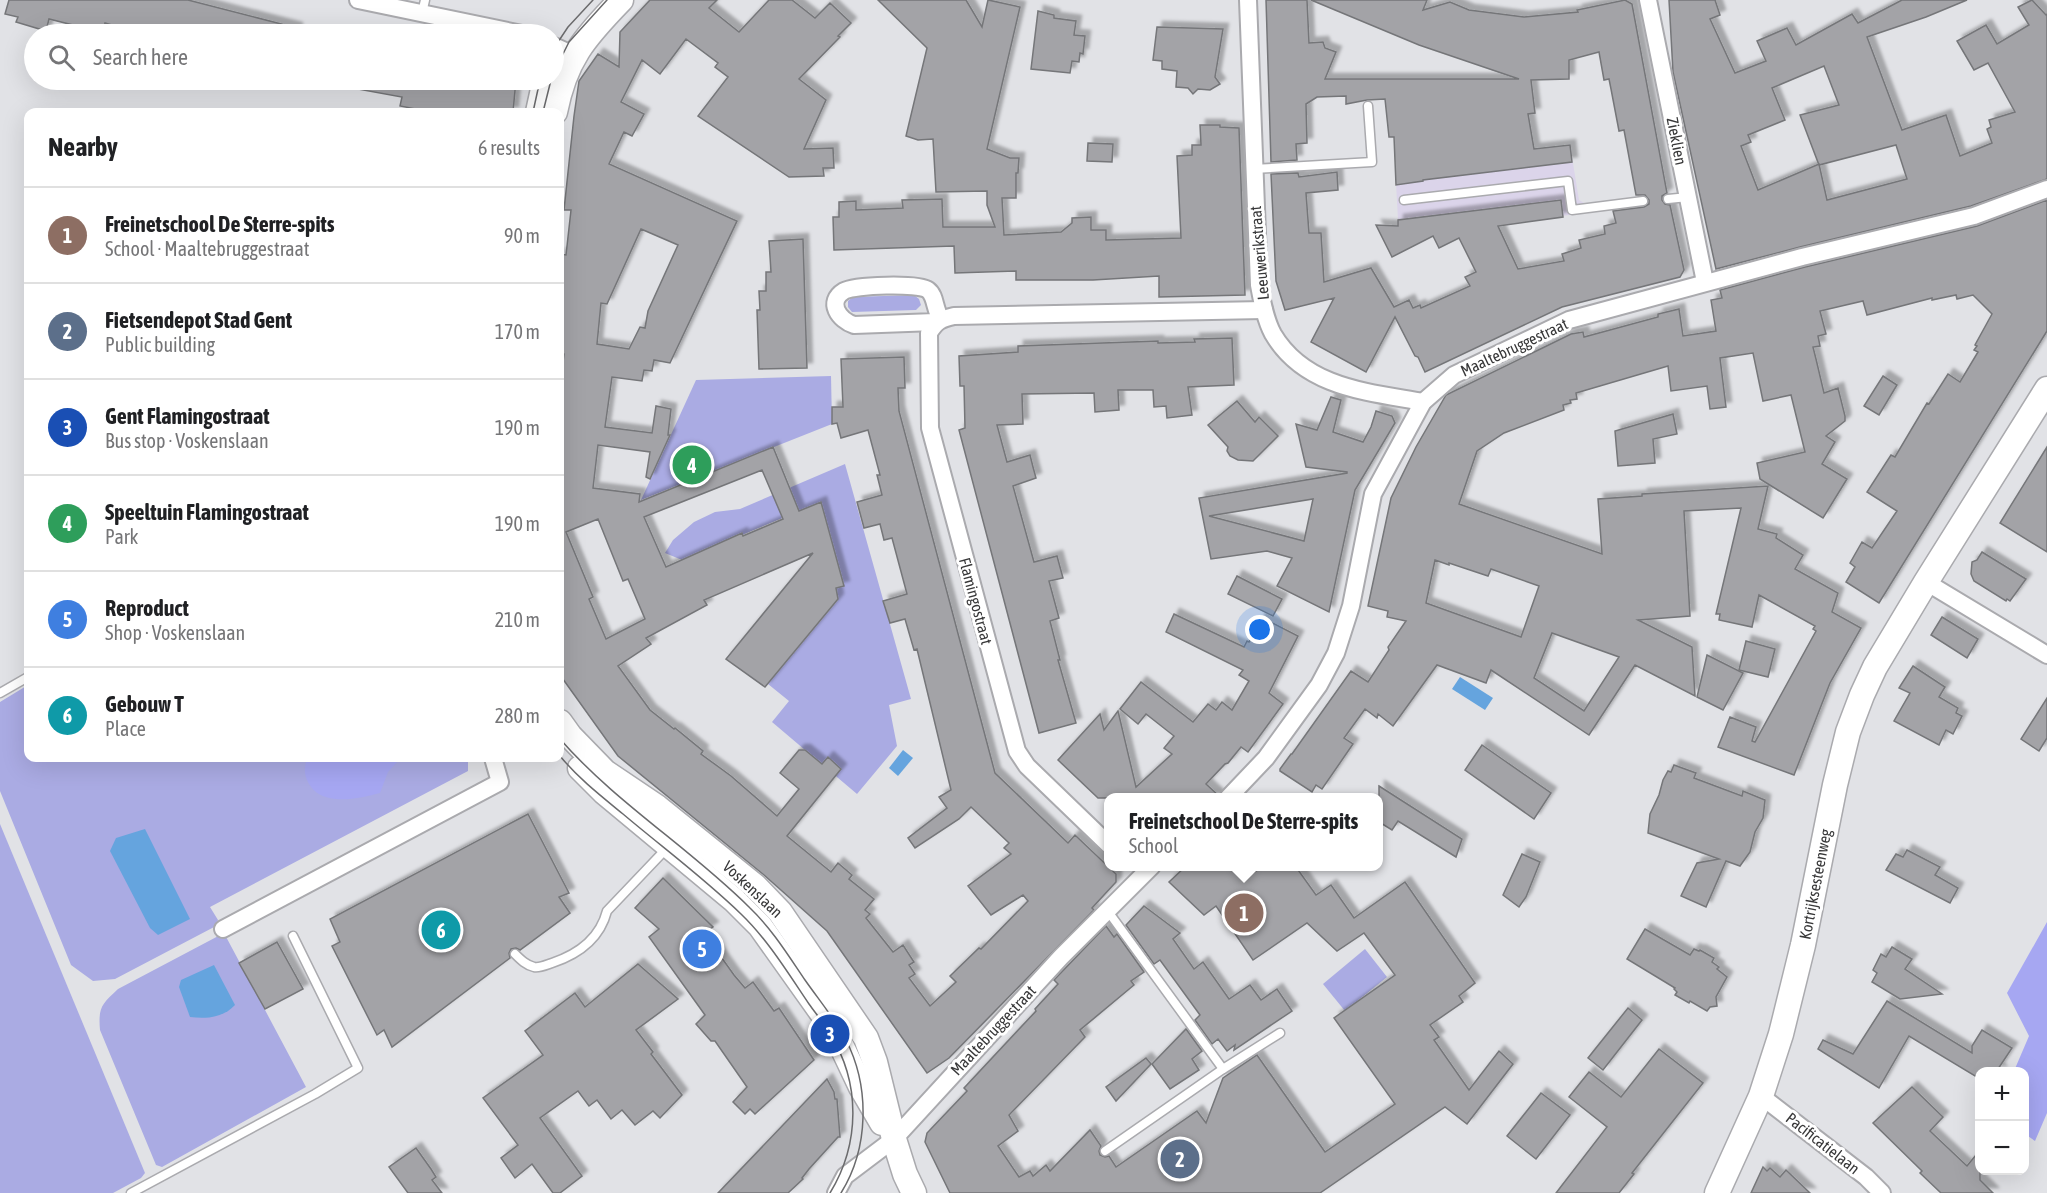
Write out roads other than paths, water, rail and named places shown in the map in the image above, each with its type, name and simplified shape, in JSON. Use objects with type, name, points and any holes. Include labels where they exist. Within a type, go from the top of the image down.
[{"type":"street","points":[[358,0],[423,7],[485,24]]},
{"type":"street","points":[[564,45],[572,31],[601,0]]},
{"type":"street","points":[[564,50],[583,41],[621,0]]},
{"type":"street","name":"Leeuwerikstraat","points":[[1248,0],[1259,285],[1264,310],[1273,333],[1289,355],[1309,371],[1330,383],[1423,402]]},
{"type":"street","name":"Zieklien","points":[[1648,0],[1705,282]]},
{"type":"street","points":[[539,108],[543,90]]},
{"type":"street","points":[[556,108],[560,90]]},
{"type":"street","name":"Maaltebruggestraat","points":[[1233,793],[1252,775],[1290,726],[1319,685],[1336,653],[1351,606],[1373,494],[1423,402],[1454,375],[1569,320],[1705,282],[1974,216],[2047,189]]},
{"type":"street","points":[[938,320],[934,298],[928,290],[917,286],[853,288],[843,292],[836,301],[836,313],[843,321],[854,325],[938,320],[954,316],[1264,310]]},
{"type":"street","name":"Flamingostraat","points":[[938,320],[929,333],[930,428],[1017,751],[1027,766],[1104,839]]},
{"type":"street","name":"Kortrijksesteenweg","points":[[1717,1193],[1761,1096],[1781,1034],[1803,945],[1835,786],[1848,732],[1862,694],[1875,667],[1926,582],[2047,389]]},
{"type":"street","points":[[1926,582],[2047,655]]},
{"type":"street","name":"Voskenslaan","points":[[564,728],[605,772],[657,807],[754,886],[780,912],[866,1038],[875,1062],[905,1174],[915,1193]]},
{"type":"street","name":"Voskenslaan","points":[[564,751],[604,792],[746,911],[772,941],[834,1030],[861,1087],[880,1121],[894,1139]]},
{"type":"street","points":[[223,929],[500,782],[494,762]]},
{"type":"street","name":"Maaltebruggestraat","points":[[836,1193],[845,1176],[894,1139],[1141,871]]},
{"type":"street","name":"Pacificatielaan","points":[[1761,1096],[1866,1177],[1882,1193]]},
{"type":"lane","points":[[1253,169],[1372,162],[1368,106]]},
{"type":"lane","points":[[1404,200],[1568,180],[1572,210],[1642,201]]},
{"type":"lane","points":[[1668,199],[1688,196]]},
{"type":"lane","points":[[0,693],[24,679]]},
{"type":"lane","points":[[515,954],[525,964],[537,968],[564,959],[587,945],[604,924],[607,911],[669,846]]},
{"type":"lane","points":[[1107,910],[1222,1069]]},
{"type":"lane","points":[[131,1193],[305,1100],[358,1068],[292,936]]},
{"type":"lane","points":[[1105,1151],[1222,1069],[1280,1033]]},
{"type":"tram line","points":[[564,33],[593,0]]},
{"type":"tram line","points":[[564,52],[569,42],[607,0]]},
{"type":"tram line","points":[[534,108],[538,90]]},
{"type":"tram line","points":[[544,108],[548,90]]},
{"type":"tram line","points":[[564,743],[605,784],[703,865],[758,916],[842,1032],[854,1058],[859,1077],[863,1117],[857,1157],[841,1193]]},
{"type":"tram line","points":[[564,761],[590,786],[698,875],[751,924],[828,1030],[847,1073],[852,1093],[853,1114],[847,1154],[830,1193]]},
{"type":"place","name":"Speeltuin Flamingostraat","points":[[692,465]]},
{"type":"place","name":"Freinetschool De Sterre-spits","points":[[1244,913]]},
{"type":"place","name":"Gebouw T","points":[[441,930]]},
{"type":"place","name":"Reproduct","points":[[702,949]]},
{"type":"place","name":"Gent Flamingostraat","points":[[830,1034]]},
{"type":"place","name":"Fietsendepot Stad Gent","points":[[1180,1159]]}]
